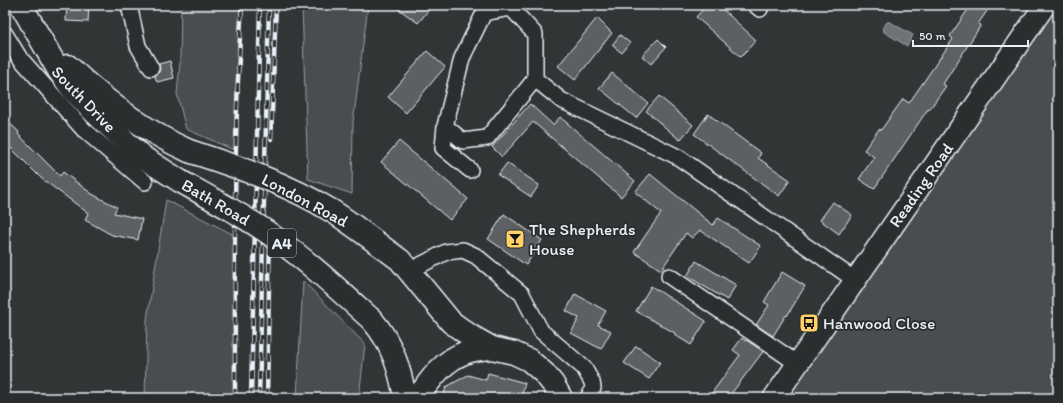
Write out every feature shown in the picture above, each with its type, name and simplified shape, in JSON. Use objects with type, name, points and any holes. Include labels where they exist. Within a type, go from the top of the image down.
[{"type":"main road","name":"Bath Road","points":[[21,5],[59,71],[73,90],[129,145],[144,158],[180,181],[274,236],[326,278],[372,320],[380,329],[394,356],[401,376],[405,398]]},
{"type":"main road","name":"London Road","points":[[44,43],[78,75],[132,118],[172,143],[189,151],[249,171],[288,188],[346,220],[390,252],[409,271],[451,322],[469,335],[492,348],[514,353],[529,360],[537,366],[553,384],[561,398]]},
{"type":"main road","name":"A4","points":[[418,398],[430,379],[444,364],[467,352],[492,348]]},
{"type":"street","points":[[129,5],[138,46],[151,68]]},
{"type":"street","name":"Reading Road","points":[[774,398],[1045,5]]},
{"type":"street","points":[[445,126],[463,141],[487,138],[535,79],[535,34],[511,8],[484,13],[462,58],[445,126],[443,148],[470,170]]},
{"type":"street","name":"South Drive","points":[[5,34],[19,57],[83,129],[145,182]]},
{"type":"street","points":[[535,79],[561,100],[678,157],[855,280]]},
{"type":"street","points":[[409,271],[446,252],[463,250],[476,256],[522,294],[541,331],[584,368],[590,376],[593,388],[588,398]]},
{"type":"street","points":[[669,276],[798,364]]},
{"type":"shaded area","points":[[181,5],[240,5],[234,150],[186,129],[177,94],[180,64]]},
{"type":"shaded area","points":[[302,5],[368,5],[353,123],[352,194],[308,179]]},
{"type":"shaded area","points":[[1053,5],[1058,5],[1058,398],[787,398],[997,91]]},
{"type":"shaded area","points":[[887,22],[890,22],[913,35],[907,46],[884,32],[883,28]]},
{"type":"shaded area","points":[[166,200],[234,235],[236,398],[145,398],[147,319]]},
{"type":"shaded area","points":[[303,281],[365,344],[359,398],[297,398]]},
{"type":"building","points":[[67,5],[89,5],[88,22],[66,21]]},
{"type":"building","points":[[393,5],[433,5],[418,23]]},
{"type":"building","points":[[707,5],[718,5],[756,40],[741,57],[696,17]]},
{"type":"building","points":[[971,5],[991,5],[978,24],[981,25],[943,84],[946,86],[929,110],[928,109],[874,189],[859,179],[874,157],[864,150],[879,129],[881,130],[903,99],[909,103],[953,39],[950,36]]},
{"type":"building","points":[[597,18],[612,33],[575,80],[558,66]]},
{"type":"building","points":[[620,35],[630,43],[622,53],[612,45]]},
{"type":"building","points":[[658,39],[666,47],[651,64],[642,56]]},
{"type":"building","points":[[427,51],[445,67],[406,113],[388,97]]},
{"type":"building","points":[[170,61],[174,78],[157,82],[155,76],[159,72],[159,64]]},
{"type":"building","points":[[612,73],[648,103],[636,118],[599,88]]},
{"type":"building","points":[[659,96],[693,125],[680,140],[646,111]]},
{"type":"building","points":[[530,104],[553,125],[560,117],[635,181],[621,197],[533,122],[502,157],[492,147]]},
{"type":"building","points":[[708,114],[761,153],[758,158],[790,180],[779,196],[694,134]]},
{"type":"building","points":[[5,119],[60,176],[63,172],[92,194],[117,207],[114,213],[142,219],[138,240],[112,235],[85,220],[88,213],[41,178],[8,145],[5,147]]},
{"type":"building","points":[[399,141],[468,199],[450,220],[381,162]]},
{"type":"building","points":[[507,163],[539,185],[531,197],[498,175]]},
{"type":"building","points":[[650,174],[713,225],[718,218],[761,246],[749,263],[700,230],[692,238],[686,233],[661,270],[634,252],[661,213],[635,192]]},
{"type":"building","points":[[833,202],[852,215],[839,234],[820,220]]},
{"type":"building","name":"The Shepherds House","points":[[504,214],[542,240],[526,265],[488,239]]},
{"type":"building","points":[[696,261],[736,285],[727,300],[687,276]]},
{"type":"building","points":[[782,272],[805,286],[773,336],[756,325],[769,305],[764,302]]},
{"type":"building","points":[[651,286],[706,321],[691,345],[675,335],[675,333],[636,311]]},
{"type":"building","points":[[575,294],[606,311],[598,325],[611,331],[601,349],[571,333],[579,318],[566,311]]},
{"type":"building","points":[[742,338],[763,351],[762,353],[728,398],[708,398],[740,355],[733,350]]},
{"type":"building","points":[[636,346],[660,362],[649,379],[624,363]]},
{"type":"building","points":[[488,373],[525,383],[521,398],[443,398],[446,387],[468,375],[486,380]]},
{"type":"railway","points":[[235,398],[236,152],[242,5]]},
{"type":"railway","points":[[251,398],[260,5]]},
{"type":"railway","points":[[259,398],[269,5]]},
{"type":"railway","points":[[271,139],[276,5]]},
{"type":"railway","points":[[267,398],[270,229]]},
{"type":"place","name":"The Shepherds House","points":[[515,239]]},
{"type":"place","name":"Hanwood Close","points":[[809,323]]}]
